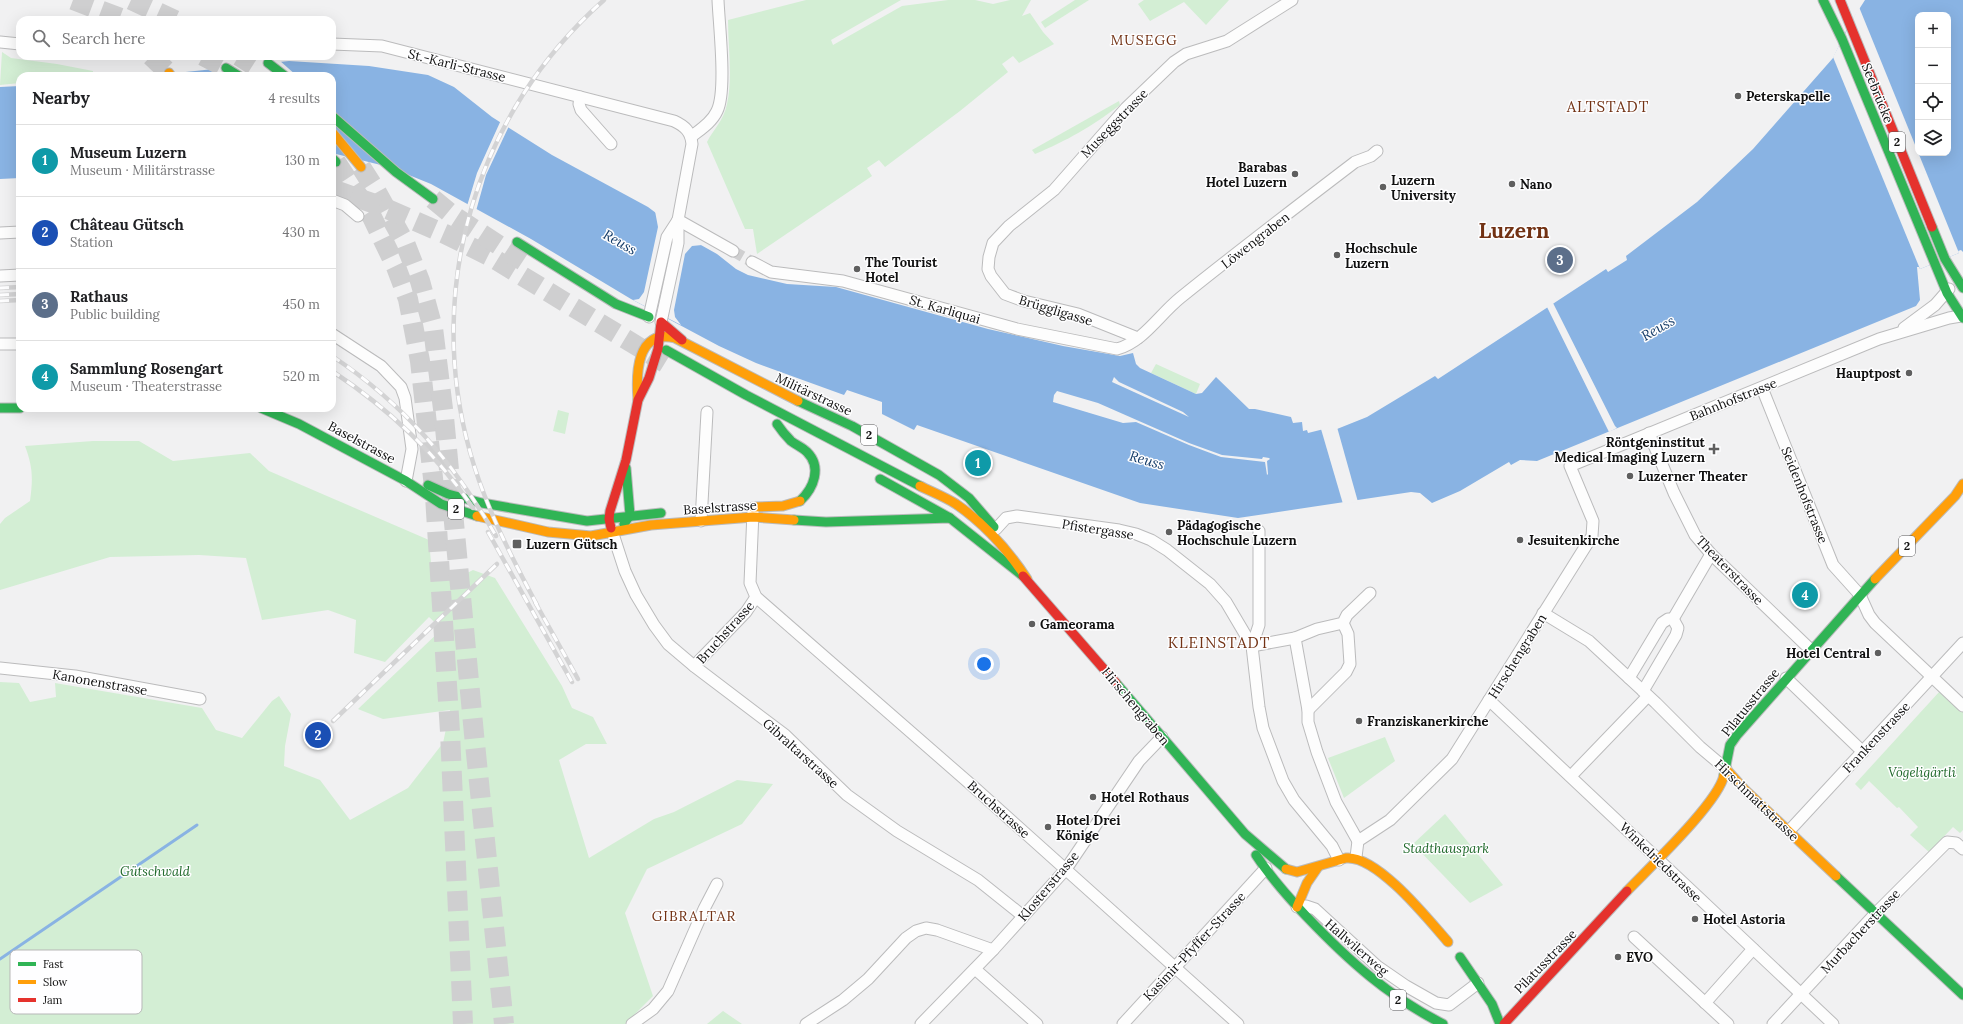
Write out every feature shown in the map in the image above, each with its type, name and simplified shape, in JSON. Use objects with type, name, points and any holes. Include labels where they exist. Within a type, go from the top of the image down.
[{"type":"main road","name":"Seebrücke","points":[[1823,0],[1842,39],[1947,293]]},
{"type":"main road","name":"Seebrücke","points":[[1840,0],[1945,259],[1959,280]]},
{"type":"main road","points":[[268,63],[280,72]]},
{"type":"main road","points":[[226,68],[232,72]]},
{"type":"main road","points":[[336,120],[396,172],[433,199]]},
{"type":"main road","points":[[336,137],[361,167]]},
{"type":"main road","points":[[517,242],[616,304],[649,321],[653,362]]},
{"type":"main road","name":"2","points":[[1959,280],[1963,288]]},
{"type":"main road","name":"2","points":[[1947,293],[1962,317]]},
{"type":"main road","points":[[612,531],[609,519],[614,493],[626,460],[638,400],[649,378],[659,338],[662,318]]},
{"type":"main road","name":"2","points":[[662,318],[682,340]]},
{"type":"main road","name":"2","points":[[650,342],[659,338],[670,336],[682,340]]},
{"type":"main road","name":"Militärstrasse","points":[[682,340],[771,389],[852,426],[939,475],[969,498],[993,531]]},
{"type":"main road","points":[[638,400],[636,376],[639,361],[645,347],[650,342]]},
{"type":"main road","points":[[666,350],[778,412],[944,498],[963,509],[993,531]]},
{"type":"main road","points":[[0,408],[16,408]]},
{"type":"main road","name":"Baselstrasse","points":[[270,412],[299,424],[406,480],[441,504],[459,511],[511,525],[580,536],[597,536],[612,531],[651,525],[703,513],[750,511],[783,506],[800,501],[809,494],[813,487],[815,475],[814,464],[807,452],[790,440],[773,422],[813,444]]},
{"type":"main road","points":[[626,460],[630,515]]},
{"type":"main road","points":[[868,473],[950,518]]},
{"type":"main road","name":"Baselstrasse","points":[[406,480],[425,484],[448,494],[482,503],[587,521],[667,512]]},
{"type":"main road","name":"Pilatusstrasse","points":[[1504,1024],[1714,797],[1723,782],[1730,745],[1735,738],[1786,678],[1860,596],[1959,494],[1963,484]]},
{"type":"main road","name":"Baselstrasse","points":[[750,511],[826,522],[950,518]]},
{"type":"main road","name":"2","points":[[612,531],[626,523],[630,515]]},
{"type":"main road","name":"2","points":[[950,518],[1027,579]]},
{"type":"main road","name":"2","points":[[993,531],[1014,558],[1027,579]]},
{"type":"main road","name":"Hirschengraben","points":[[1027,579],[1245,834]]},
{"type":"main road","name":"Hirschmattstrasse","points":[[1726,769],[1744,789],[1963,995]]},
{"type":"main road","name":"2","points":[[1245,834],[1286,870],[1297,872],[1339,860],[1356,857]]},
{"type":"main road","name":"2","points":[[1245,834],[1266,868]]},
{"type":"main road","points":[[1356,857],[1366,861],[1388,878],[1448,942]]},
{"type":"main road","points":[[1297,907],[1307,883],[1318,866]]},
{"type":"main road","name":"Hallwilerweg","points":[[1266,868],[1297,907],[1335,947],[1367,977],[1405,1004],[1443,1024]]},
{"type":"main road","points":[[1460,957],[1492,1004],[1500,1024]]},
{"type":"street","points":[[662,318],[678,243],[677,224],[692,144],[691,137],[711,121],[718,110],[720,102],[721,54],[718,0]]},
{"type":"street","name":"Museggstrasse","points":[[999,288],[988,269],[990,251],[996,239],[1009,226],[1054,190],[1126,108],[1174,62],[1186,54],[1216,46],[1227,41],[1292,0]]},
{"type":"street","points":[[0,42],[16,44]]},
{"type":"street","name":"St.-Karli-Strasse","points":[[336,44],[382,46],[674,121],[686,129],[691,137]]},
{"type":"street","points":[[580,97],[579,104],[581,110],[611,144]]},
{"type":"street","name":"Löwengraben","points":[[1138,338],[1178,299],[1357,160],[1371,156],[1377,151]]},
{"type":"street","points":[[336,202],[345,205],[358,216]]},
{"type":"street","points":[[677,224],[733,250]]},
{"type":"street","points":[[649,321],[667,237],[677,224]]},
{"type":"street","points":[[0,233],[16,232]]},
{"type":"street","name":"St. Karliquai","points":[[752,262],[771,272],[843,280],[1017,329],[1117,349],[1128,346],[1138,338]]},
{"type":"street","points":[[0,276],[16,275]]},
{"type":"street","name":"Bahnhofstrasse","points":[[1896,334],[1926,312],[1959,280]]},
{"type":"street","name":"Brüggligasse","points":[[999,288],[1004,294],[1024,301],[1078,314],[1138,338]]},
{"type":"street","name":"Bahnhofstrasse","points":[[1570,466],[1896,334],[1962,317]]},
{"type":"street","points":[[336,337],[381,366],[401,387],[405,398],[412,449],[406,480]]},
{"type":"street","points":[[0,344],[16,344]]},
{"type":"street","name":"Seidenhofstrasse","points":[[1762,388],[1833,565],[1860,596],[1869,615],[1875,623],[1963,706]]},
{"type":"street","points":[[703,513],[707,412]]},
{"type":"street","name":"Theaterstrasse","points":[[1649,433],[1686,519],[1695,535],[1711,554],[1811,650]]},
{"type":"street","name":"Hirschengraben","points":[[1358,841],[1390,820],[1452,759],[1592,536],[1593,521],[1570,466]]},
{"type":"street","name":"Bruchstrasse","points":[[750,511],[750,583],[756,597],[1066,869],[1174,968],[1238,1024]]},
{"type":"street","name":"Pfistergasse","points":[[993,531],[1006,518],[1017,516],[1118,530],[1136,534],[1151,540],[1168,550],[1210,584],[1226,602],[1252,646]]},
{"type":"street","points":[[1259,530],[1259,625],[1252,646],[1263,728],[1283,781],[1294,800],[1332,846],[1339,860]]},
{"type":"street","name":"Gibraltarstrasse","points":[[612,531],[625,571],[636,595],[654,625],[668,644],[694,666],[785,735],[847,795],[897,831],[978,880],[1023,916]]},
{"type":"street","points":[[1673,619],[1711,554]]},
{"type":"street","points":[[1343,623],[1347,615],[1370,593]]},
{"type":"street","name":"Bruchstrasse","points":[[694,666],[742,617],[756,597]]},
{"type":"street","name":"Hirschmattstrasse","points":[[1543,613],[1589,641],[1700,747],[1726,769]]},
{"type":"street","points":[[1629,678],[1662,622],[1668,619],[1673,619]]},
{"type":"street","points":[[1571,776],[1645,693],[1676,635],[1678,628],[1673,619]]},
{"type":"street","points":[[1252,646],[1295,638],[1332,625],[1343,623]]},
{"type":"street","points":[[1308,710],[1346,672],[1350,664],[1348,634],[1343,623]]},
{"type":"street","points":[[1295,638],[1308,710],[1308,722],[1324,775],[1336,802],[1358,841],[1356,857]]},
{"type":"street","name":"Frankenstrasse","points":[[1789,831],[1963,643]]},
{"type":"street","name":"Kanonenstrasse","points":[[0,668],[75,676],[200,699]]},
{"type":"street","points":[[1786,678],[1863,752]]},
{"type":"street","name":"Winkelriedstrasse","points":[[1489,700],[1832,1024]]},
{"type":"street","name":"Klosterstrasse","points":[[921,1024],[993,950],[1066,869],[1139,761],[1162,737]]},
{"type":"street","name":"Murbacherstrasse","points":[[1773,1024],[1876,913],[1947,842],[1950,841],[1956,843],[1963,849]]},
{"type":"street","name":"Kasimir-Pfyffer-Strasse","points":[[1123,1024],[1266,868]]},
{"type":"street","points":[[632,1024],[653,1009],[668,990],[704,909],[717,884]]},
{"type":"street","name":"Hallwilerweg","points":[[1297,907],[1306,906],[1315,909],[1377,966],[1406,986],[1436,1003],[1449,1005],[1478,983]]},
{"type":"street","points":[[806,1024],[843,1000],[868,979],[906,938],[916,931],[926,928],[937,930],[993,950]]},
{"type":"street","points":[[1634,937],[1728,1024]]},
{"type":"street","points":[[1705,1003],[1753,950]]},
{"type":"street","points":[[975,969],[1037,1024]]},
{"type":"green space","points":[[806,0],[901,0],[831,40],[833,45],[902,6],[948,0],[975,0],[993,4],[1010,0],[1031,0],[1022,16],[1030,13],[1043,32],[1054,44],[1019,63],[1013,56],[1002,64],[1008,72],[960,111],[885,167],[879,160],[867,168],[872,176],[757,254],[753,229],[745,229],[707,142],[726,110],[729,94],[730,73],[728,20]]},
{"type":"green space","points":[[1075,0],[1089,0],[1045,28],[1041,22]]},
{"type":"green space","points":[[1144,0],[1229,0],[1206,25],[1184,2],[1150,21],[1138,4]]},
{"type":"green space","points":[[2,52],[16,60],[57,64],[93,71],[16,72],[16,83],[0,85]]},
{"type":"green space","points":[[1119,101],[1120,105],[1099,120],[1058,144],[1035,154],[1032,150]]},
{"type":"green space","points":[[1156,364],[1200,384],[1196,394],[1151,373]]},
{"type":"green space","points":[[558,410],[569,413],[565,434],[553,431]]},
{"type":"green space","name":"Gütschwald","points":[[93,441],[139,441],[173,461],[250,453],[269,471],[429,540],[432,574],[467,573],[473,570],[495,578],[562,686],[572,708],[593,717],[607,744],[586,744],[559,760],[589,858],[654,819],[674,812],[737,780],[773,784],[742,824],[647,869],[625,913],[653,996],[625,1024],[0,1024],[0,682],[19,683],[30,702],[56,697],[55,683],[202,708],[216,730],[242,738],[272,701],[279,696],[291,714],[285,746],[284,766],[320,780],[350,820],[408,788],[443,743],[450,710],[383,719],[358,709],[442,629],[429,617],[385,662],[354,653],[356,620],[328,610],[262,620],[246,558],[199,555],[110,557],[0,590],[0,524],[5,518],[30,501],[32,473],[30,460],[25,446]]},
{"type":"green space","name":"Vögeligärtli","points":[[1940,691],[1963,712],[1963,830],[1960,833],[1953,827],[1929,852],[1910,835],[1918,827],[1899,807],[1897,808],[1869,781],[1861,790],[1855,784]]},
{"type":"green space","points":[[1385,737],[1395,761],[1344,798],[1328,758]]},
{"type":"green space","name":"Stadthauspark","points":[[1445,814],[1503,885],[1470,903],[1413,844]]},
{"type":"green space","points":[[723,1011],[742,1024],[707,1024]]},
{"type":"water","name":"Reuss","points":[[1865,0],[1963,0],[1963,252],[1961,250],[1958,251],[1959,253],[1920,269],[1917,267],[1920,300],[1916,306],[1537,461],[1520,460],[1511,465],[1509,462],[1460,491],[1432,503],[1420,493],[1411,492],[1238,518],[1140,503],[917,425],[914,430],[882,414],[882,402],[847,390],[844,395],[756,363],[719,346],[631,299],[531,239],[431,184],[389,167],[336,154],[336,72],[186,72],[289,61],[369,66],[428,75],[454,87],[492,117],[552,155],[648,207],[692,240],[717,254],[736,269],[748,275],[787,284],[836,287],[988,329],[1063,346],[1120,356],[1133,353],[1136,364],[1140,368],[1196,394],[1202,393],[1216,377],[1249,409],[1291,417],[1293,423],[1302,422],[1303,431],[1307,430],[1308,433],[1324,429],[1337,429],[1367,417],[1435,376],[1438,379],[1606,269],[1608,272],[1627,260],[1626,256],[1697,202],[1753,149],[1833,58],[1849,25]],"holes":[[[1114,377],[1119,382],[1183,412],[1189,417],[1112,382]],[[1057,391],[1098,403],[1189,443],[1222,455],[1262,459],[1263,457],[1269,458],[1270,459],[1267,461],[1268,474],[1267,475],[1265,462],[1221,457],[1136,422],[1123,423],[1053,402],[1054,395]]]},
{"type":"water","points":[[16,86],[16,178],[0,179],[0,87]]},
{"type":"pier","points":[[1859,7],[1915,145],[1915,156],[1920,156],[1959,253],[1920,269],[1833,57]]},
{"type":"pier","points":[[279,60],[292,72],[217,72],[209,67]]},
{"type":"pier","points":[[501,120],[509,126],[486,175],[476,211],[467,206],[477,173]]},
{"type":"pier","points":[[655,211],[702,245],[692,246],[685,254],[674,310],[675,317],[681,325],[633,300],[639,299],[644,292],[658,227]]},
{"type":"pier","points":[[1552,301],[1617,428],[1609,432],[1546,305]]},
{"type":"pier","points":[[1337,427],[1358,502],[1343,504],[1321,429]]},
{"type":"waterway","points":[[13,950],[197,825]]},
{"type":"waterway","points":[[0,959],[10,952]]},
{"type":"tunnel","points":[[73,0],[115,16]]},
{"type":"tunnel","points":[[131,0],[166,16]]},
{"type":"tunnel","points":[[155,60],[168,72]]},
{"type":"tunnel","points":[[211,60],[226,68]]},
{"type":"tunnel","points":[[245,60],[253,65]]},
{"type":"tunnel","points":[[336,162],[372,217],[396,267],[408,299],[420,361],[435,496],[450,732],[463,1024]]},
{"type":"tunnel","points":[[361,167],[405,243],[420,281],[433,328],[444,417],[474,734],[504,1024]]},
{"type":"tunnel","points":[[336,190],[378,205],[445,234],[491,257],[665,363]]},
{"type":"tunnel","points":[[433,199],[451,214],[523,261]]},
{"type":"tunnel","points":[[733,251],[752,262]]},
{"type":"railway","points":[[537,605],[508,549],[491,511],[470,452],[457,390],[454,328],[458,267],[472,207],[493,149],[523,95],[560,45],[604,0]]},
{"type":"railway","points":[[0,288],[16,287]]},
{"type":"railway","points":[[0,295],[16,294]]},
{"type":"railway","points":[[0,301],[16,300]]},
{"type":"railway","points":[[336,359],[358,374],[382,394],[425,436],[462,483],[496,536]]},
{"type":"railway","points":[[336,374],[372,400],[409,432],[443,468],[473,508]]},
{"type":"railway","points":[[488,532],[572,682]]},
{"type":"railway","points":[[333,721],[497,564]]},
{"type":"railway","points":[[535,602],[578,679]]},
{"type":"traffic: fast","points":[[1823,0],[1842,39],[1947,293],[1963,318]]},
{"type":"traffic: fast","points":[[268,63],[280,72]]},
{"type":"traffic: fast","points":[[226,68],[232,72]]},
{"type":"traffic: fast","points":[[336,120],[396,172],[433,199]]},
{"type":"traffic: fast","points":[[1932,227],[1945,259],[1963,288]]},
{"type":"traffic: fast","points":[[517,242],[616,304],[649,317]]},
{"type":"traffic: fast","points":[[666,350],[746,395],[920,486]]},
{"type":"traffic: fast","points":[[798,401],[852,426],[939,475],[969,498],[994,527]]},
{"type":"traffic: fast","points":[[0,408],[16,408]]},
{"type":"traffic: fast","points":[[270,412],[299,424],[406,481],[441,504],[477,516]]},
{"type":"traffic: fast","points":[[777,424],[791,441],[807,452],[812,458],[814,464],[815,471],[812,484],[805,496],[800,501]]},
{"type":"traffic: fast","points":[[624,524],[630,515],[626,468]]},
{"type":"traffic: fast","points":[[880,479],[950,518]]},
{"type":"traffic: fast","points":[[428,485],[448,494],[482,503],[587,521],[661,513]]},
{"type":"traffic: fast","points":[[794,520],[826,522],[950,518],[1023,576]]},
{"type":"traffic: fast","points":[[1724,775],[1730,745],[1737,735],[1875,579]]},
{"type":"traffic: fast","points":[[1116,683],[1245,834],[1286,869]]},
{"type":"traffic: fast","points":[[1256,855],[1293,902],[1354,963],[1404,1002],[1443,1024]]},
{"type":"traffic: fast","points":[[1836,876],[1963,995]]},
{"type":"traffic: fast","points":[[1460,957],[1492,1004],[1500,1024]]},
{"type":"traffic: slow","points":[[336,137],[361,167]]},
{"type":"traffic: slow","points":[[638,400],[637,378],[641,356],[652,340],[662,337],[675,338],[798,401]]},
{"type":"traffic: slow","points":[[1875,579],[1955,496],[1963,484]]},
{"type":"traffic: slow","points":[[920,486],[952,501],[977,520],[1004,548],[1027,579]]},
{"type":"traffic: slow","points":[[753,507],[783,506],[800,501]]},
{"type":"traffic: slow","points":[[477,516],[548,532],[591,536],[651,525],[753,517],[794,520]]},
{"type":"traffic: slow","points":[[1726,769],[1744,789],[1836,876]]},
{"type":"traffic: slow","points":[[1627,891],[1697,818],[1719,787],[1724,775]]},
{"type":"traffic: slow","points":[[1286,869],[1297,872],[1346,858],[1358,860],[1387,877],[1401,890],[1448,942]]},
{"type":"traffic: slow","points":[[1297,907],[1307,883],[1318,867]]},
{"type":"traffic: jam","points":[[1840,0],[1932,227]]},
{"type":"traffic: jam","points":[[611,528],[609,519],[610,511],[626,460],[638,400],[649,378],[658,349],[661,322],[682,340]]},
{"type":"traffic: jam","points":[[1023,576],[1116,683]]},
{"type":"traffic: jam","points":[[1504,1024],[1627,891]]},
{"type":"place","name":"Peterskapelle","points":[[1738,96]]},
{"type":"place","name":"Barabas Hotel Luzern","points":[[1295,174]]},
{"type":"place","name":"Nano","points":[[1512,184]]},
{"type":"place","name":"Luzern University","points":[[1383,187]]},
{"type":"place","name":"Hochschule Luzern","points":[[1337,255]]},
{"type":"place","name":"Rathaus","points":[[1560,260]]},
{"type":"place","name":"The Tourist Hotel","points":[[857,269]]},
{"type":"place","name":"Hauptpost","points":[[1909,373]]},
{"type":"place","name":"Röntgeninstitut Medical Imaging Luzern","points":[[1714,449]]},
{"type":"place","name":"Museum Luzern","points":[[978,463]]},
{"type":"place","name":"Luzerner Theater","points":[[1630,476]]},
{"type":"place","name":"Pädagogische Hochschule Luzern","points":[[1169,532]]},
{"type":"place","name":"Jesuitenkirche","points":[[1520,540]]},
{"type":"place","name":"Luzern Gütsch","points":[[517,544]]},
{"type":"place","name":"Sammlung Rosengart","points":[[1805,595]]},
{"type":"place","name":"Gameorama","points":[[1032,624]]},
{"type":"place","name":"Hotel Central","points":[[1878,653]]},
{"type":"place","name":"Franziskanerkirche","points":[[1359,721]]},
{"type":"place","name":"Château Gütsch","points":[[318,735]]},
{"type":"place","name":"Hotel Rothaus","points":[[1093,797]]},
{"type":"place","name":"Hotel Drei Könige","points":[[1048,827]]},
{"type":"place","name":"Hotel Astoria","points":[[1695,919]]},
{"type":"place","name":"EVO","points":[[1618,957]]},
{"type":"district","name":"MUSEGG","points":[[1144,40]]},
{"type":"district","name":"ALTSTADT","points":[[1608,107]]},
{"type":"district","name":"Luzern","points":[[1514,231]]},
{"type":"district","name":"KLEINSTADT","points":[[1219,643]]},
{"type":"district","name":"GIBRALTAR","points":[[694,916]]}]
